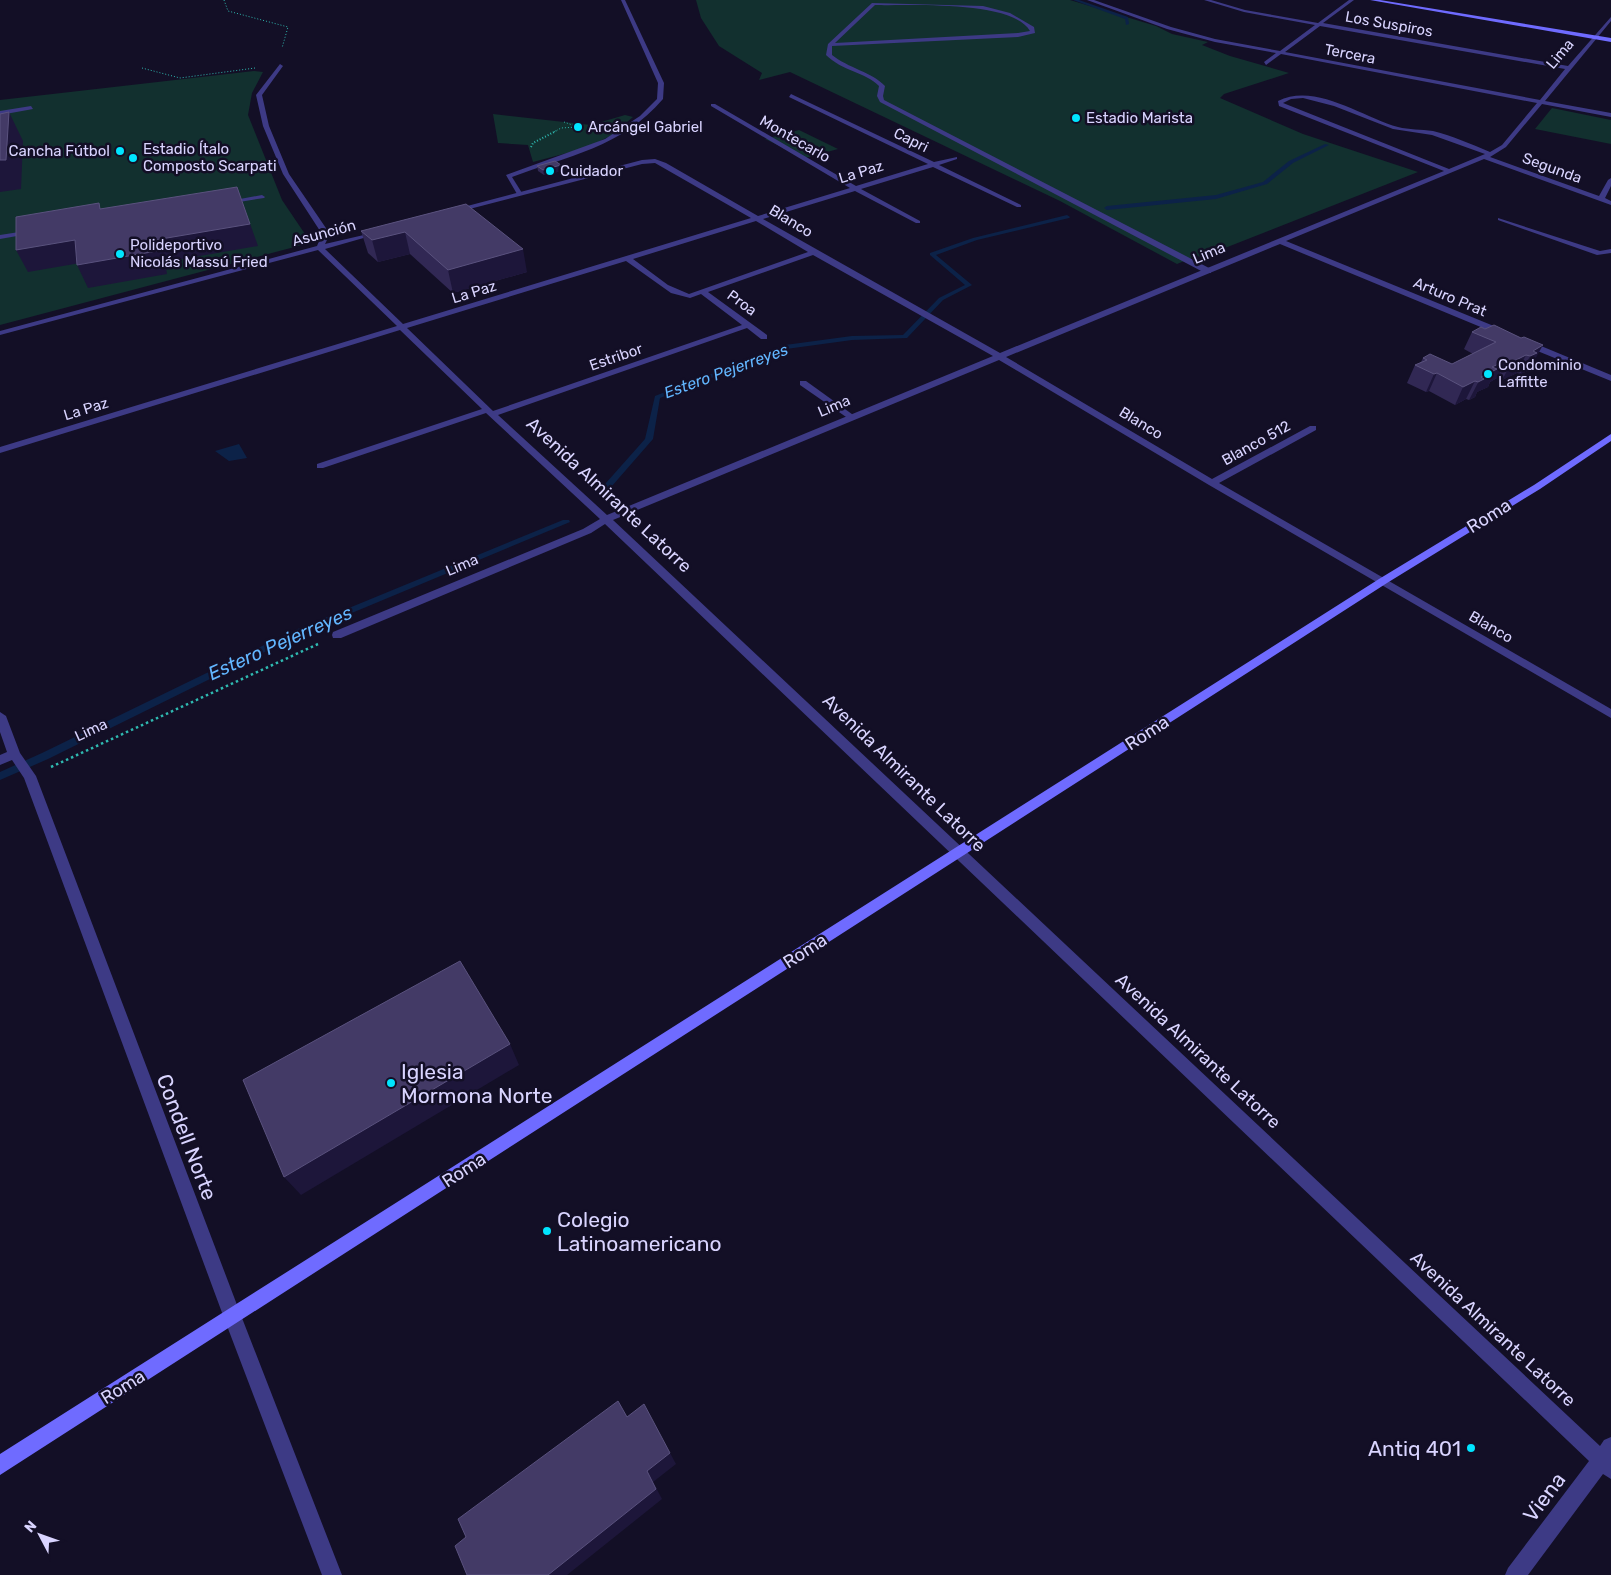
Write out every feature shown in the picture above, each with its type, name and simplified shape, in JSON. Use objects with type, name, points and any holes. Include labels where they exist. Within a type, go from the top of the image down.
[{"type":"street","points":[[444,214],[519,193],[508,176],[597,147],[638,122],[660,99],[661,83],[622,0]]},
{"type":"street","name":"Tercera","points":[[1089,0],[1192,35],[1611,116]]},
{"type":"street","name":"Los Suspiros","points":[[1206,0],[1228,8],[1569,68]]},
{"type":"street","points":[[1266,62],[1352,0]]},
{"type":"street","points":[[1372,0],[1611,40]]},
{"type":"street","points":[[830,45],[1018,35],[1033,32],[1032,28],[1019,19],[997,9],[874,4],[830,45],[829,55],[841,65],[876,80],[882,86],[880,96],[882,101],[1208,271]]},
{"type":"street","name":"Lima","points":[[337,635],[587,530],[606,519],[1449,170],[1487,156],[1504,146],[1611,18]]},
{"type":"street","points":[[280,66],[259,95],[266,126],[286,174],[326,234],[320,248]]},
{"type":"street","name":"Capri","points":[[791,96],[1019,206]]},
{"type":"street","points":[[1397,129],[1316,99],[1298,96],[1282,99],[1280,102],[1281,105],[1449,170]]},
{"type":"street","name":"Montecarlo","points":[[713,105],[855,188],[918,222]]},
{"type":"street","points":[[0,113],[31,108]]},
{"type":"street","points":[[1389,132],[1397,129]]},
{"type":"street","name":"Segunda","points":[[1397,129],[1432,133],[1611,203]]},
{"type":"street","points":[[1365,138],[1381,134]]},
{"type":"street","name":"La Paz","points":[[0,450],[955,158]]},
{"type":"street","name":"Blanco","points":[[519,193],[642,162],[655,160],[664,164],[814,252],[999,356],[1212,483],[1611,714]]},
{"type":"street","points":[[1601,199],[1611,180]]},
{"type":"street","points":[[223,203],[262,197]]},
{"type":"street","points":[[1500,219],[1600,253],[1611,252]]},
{"type":"street","name":"Asunción","points":[[0,333],[387,230]]},
{"type":"street","points":[[0,237],[39,231]]},
{"type":"street","name":"Arturo Prat","points":[[1279,241],[1510,336]]},
{"type":"street","name":"Avenida Almirante Latorre","points":[[320,248],[490,412],[606,519],[959,853],[1608,1458]]},
{"type":"street","points":[[627,258],[682,296],[690,296],[814,252]]},
{"type":"street","name":"Proa","points":[[703,292],[764,337]]},
{"type":"street","name":"Estribor","points":[[320,466],[490,412],[749,325]]},
{"type":"street","points":[[1519,340],[1611,378]]},
{"type":"street","points":[[803,383],[852,417]]},
{"type":"street","name":"Blanco 512","points":[[1212,483],[1313,428]]},
{"type":"street","name":"Roma","points":[[0,1465],[1383,582],[1537,487],[1611,437]]},
{"type":"street","name":"Condell Norte","points":[[0,716],[17,757],[30,776],[233,1318],[332,1575]]},
{"type":"street","points":[[0,760],[17,757]]},
{"type":"street","name":"Viena","points":[[1515,1575],[1608,1458]]},
{"type":"path","points":[[142,68],[180,78],[280,66],[282,45],[288,27],[276,22],[240,17],[228,11],[224,0]]},
{"type":"path","points":[[529,149],[533,143],[561,128],[578,127],[564,122]]},
{"type":"path","name":"Lima","points":[[30,776],[337,635]]},
{"type":"green space","name":"Estadio Marista","points":[[696,0],[1070,0],[1156,26],[1172,34],[1208,42],[1202,45],[1230,56],[1289,73],[1224,94],[1220,98],[1303,134],[1418,172],[1202,257],[1196,256],[1177,264],[1060,201],[790,72],[759,80],[762,73],[719,46],[701,18]]},
{"type":"green space","name":"Estadio Ítalo Composto Scarpati","points":[[254,71],[263,72],[252,93],[248,115],[282,200],[309,240],[302,245],[0,325],[0,100]]},
{"type":"green space","points":[[1552,108],[1611,120],[1611,144],[1535,129]]},
{"type":"green space","points":[[493,114],[591,125],[625,115],[633,117],[610,136],[586,148],[533,162],[528,145],[498,143]]},
{"type":"green space","points":[[799,130],[838,149],[805,158],[765,139]]},
{"type":"water","points":[[239,444],[247,458],[229,461],[215,451]]},
{"type":"building","points":[[9,112],[6,160],[0,160],[0,114]]},
{"type":"building","points":[[555,161],[561,165],[543,170],[537,166]]},
{"type":"building","points":[[237,187],[250,224],[155,240],[157,251],[77,265],[75,240],[16,250],[16,217],[99,203],[100,209]]},
{"type":"building","points":[[466,204],[523,249],[448,270],[405,232],[372,240],[361,231]]},
{"type":"building","points":[[1494,325],[1521,338],[1524,337],[1543,345],[1533,351],[1537,353],[1530,356],[1526,355],[1512,362],[1507,360],[1492,367],[1497,369],[1481,377],[1484,379],[1463,387],[1437,373],[1434,374],[1415,365],[1427,360],[1423,358],[1430,354],[1452,364],[1496,342],[1472,332],[1481,327],[1485,329]]},
{"type":"building","name":"Iglesia Mormona Norte","points":[[460,961],[510,1044],[284,1177],[243,1080]]},
{"type":"building","points":[[618,1401],[627,1417],[644,1404],[670,1453],[647,1471],[656,1489],[548,1575],[467,1575],[455,1546],[466,1537],[458,1519]]},
{"type":"waterway","points":[[1075,0],[1127,18],[1127,24]]},
{"type":"waterway","name":"Estero Pejerreyes","points":[[1107,208],[1216,197],[1265,183],[1291,162],[1327,145]]},
{"type":"waterway","name":"Estero Pejerreyes","points":[[602,492],[649,439],[657,397],[785,347],[852,338],[905,337],[941,299],[969,285],[932,254],[975,239],[1067,217]]},
{"type":"waterway","name":"Estero Pejerreyes","points":[[0,776],[45,756],[296,633],[566,522]]},
{"type":"place","name":"Estadio Marista","points":[[1076,118]]},
{"type":"place","name":"Arcángel Gabriel","points":[[578,127]]},
{"type":"place","name":"Cancha Fútbol","points":[[120,151]]},
{"type":"place","name":"Estadio Ítalo Composto Scarpati","points":[[133,158]]},
{"type":"place","name":"Cuidador","points":[[550,171]]},
{"type":"place","name":"Polideportivo Nicolás Massú Fried","points":[[120,254]]},
{"type":"place","name":"Condominio Laffitte","points":[[1488,374]]},
{"type":"place","name":"Iglesia Mormona Norte","points":[[391,1083]]},
{"type":"place","name":"Colegio Latinoamericano","points":[[547,1231]]},
{"type":"place","name":"Antiq 401","points":[[1471,1448]]}]
